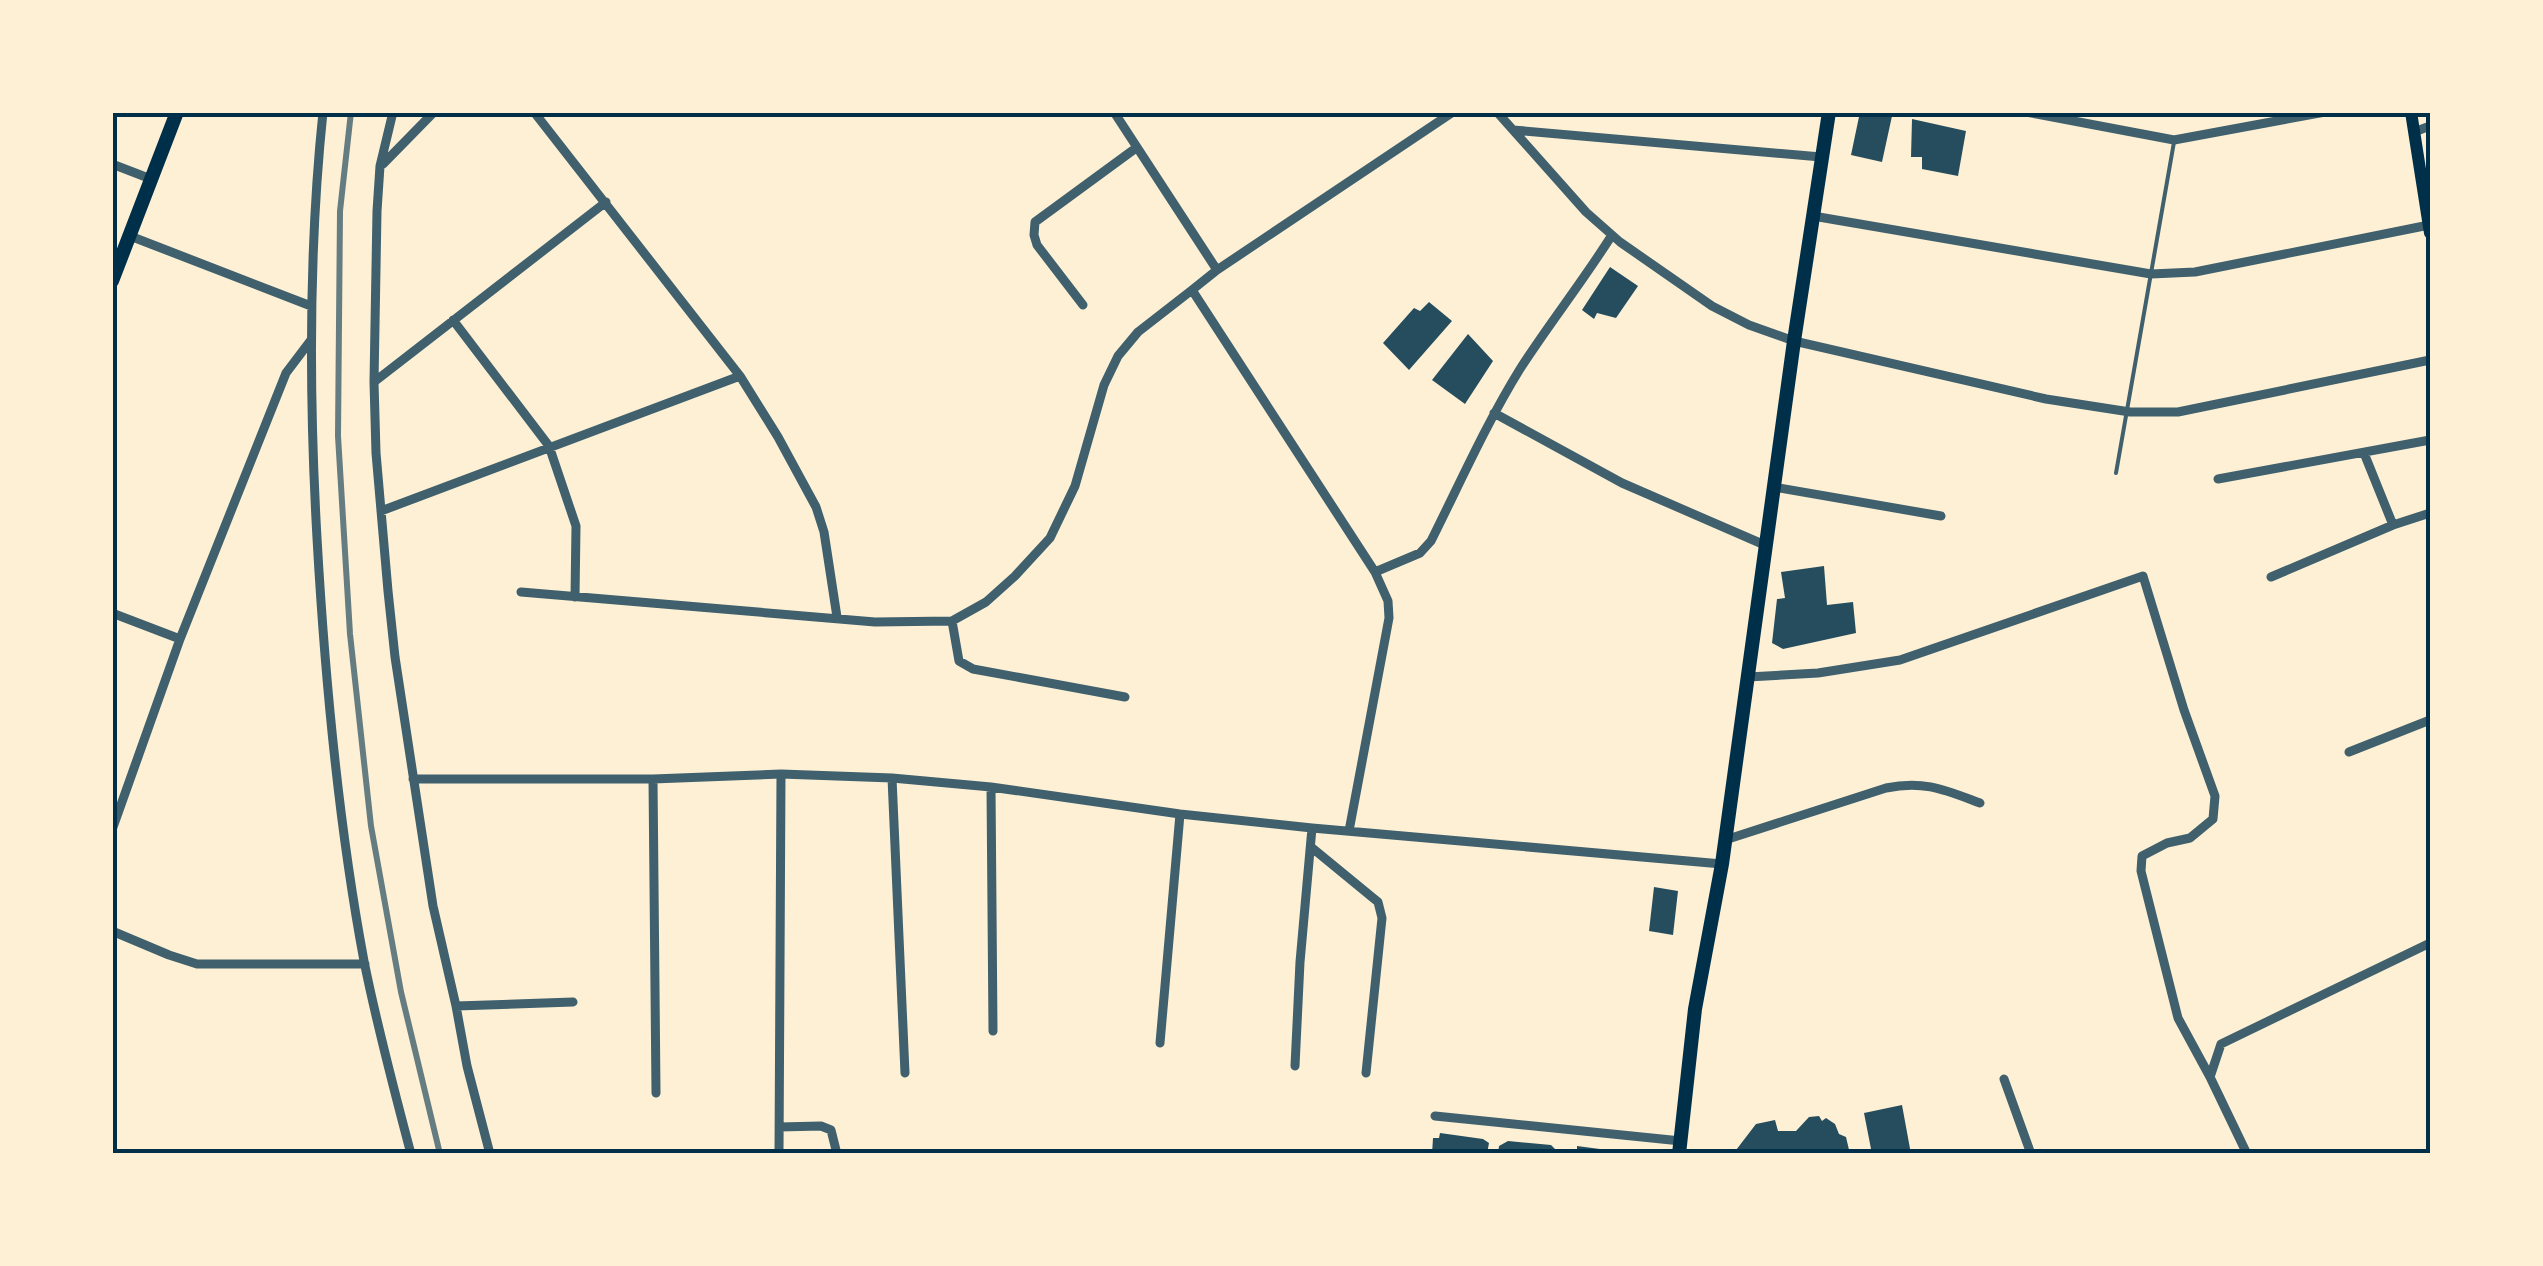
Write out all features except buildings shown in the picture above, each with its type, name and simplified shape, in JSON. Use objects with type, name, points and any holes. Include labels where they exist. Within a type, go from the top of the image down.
[{"type":"main road","points":[[112,281],[176,112]]},
{"type":"main road","points":[[1680,1147],[1695,1008],[1722,864],[1829,112]]},
{"type":"main road","points":[[2410,112],[2430,229]]},
{"type":"street","points":[[322,112],[311,306],[312,429],[321,604],[336,773],[365,964],[410,1154]]},
{"type":"street","points":[[393,112],[380,166],[376,242],[374,382],[381,510],[395,656],[432,906],[490,1154]]},
{"type":"street","points":[[380,166],[434,112]]},
{"type":"street","points":[[534,112],[740,376],[778,437],[816,507],[824,532],[837,617]]},
{"type":"street","points":[[1114,112],[1217,270]]},
{"type":"street","points":[[521,592],[906,623],[952,621],[986,602],[1050,538],[1075,486],[1104,385],[1118,356],[1138,332],[1217,270],[1453,112]]},
{"type":"street","points":[[1497,112],[1612,236],[1712,306],[1794,341],[2046,399],[2127,411],[2178,412],[2430,360]]},
{"type":"street","points":[[2026,112],[2174,140],[2325,112]]},
{"type":"street","points":[[2414,132],[2430,126]]},
{"type":"street","points":[[1513,130],[1821,157]]},
{"type":"street","points":[[1082,305],[1037,246],[1035,222],[1136,148]]},
{"type":"street","points":[[112,164],[152,179]]},
{"type":"street","points":[[374,382],[606,202]]},
{"type":"street","points":[[1813,216],[2151,274],[2195,272],[2430,229]]},
{"type":"street","points":[[130,236],[311,306]]},
{"type":"street","points":[[1375,572],[1425,550],[1494,413],[1612,236]]},
{"type":"street","points":[[1192,290],[1375,572],[1388,602],[1389,618],[1348,831]]},
{"type":"street","points":[[452,320],[549,446],[576,526],[574,597]]},
{"type":"street","points":[[112,830],[180,639],[286,373],[311,340]]},
{"type":"street","points":[[381,510],[740,376]]},
{"type":"street","points":[[1494,413],[1622,483],[1767,546]]},
{"type":"street","points":[[2218,479],[2430,440]]},
{"type":"street","points":[[2364,453],[2393,525]]},
{"type":"street","points":[[1774,487],[1941,516]]},
{"type":"street","points":[[2270,577],[2430,513]]},
{"type":"street","points":[[1748,677],[1818,673],[1900,660],[2143,576],[2214,796],[2212,819],[2190,838],[2167,843],[2142,856],[2141,870],[2178,1018],[2248,1154]]},
{"type":"street","points":[[112,614],[180,639]]},
{"type":"street","points":[[952,621],[959,661],[973,669],[1125,697]]},
{"type":"street","points":[[2350,752],[2430,720]]},
{"type":"street","points":[[413,779],[652,779],[781,774],[892,778],[1312,828],[1722,864]]},
{"type":"street","points":[[779,1154],[781,774]]},
{"type":"street","points":[[892,778],[905,1072]]},
{"type":"street","points":[[652,779],[656,1092]]},
{"type":"street","points":[[1724,840],[1907,784],[1931,785],[1980,804]]},
{"type":"street","points":[[990,787],[993,1031]]},
{"type":"street","points":[[1160,1043],[1180,814]]},
{"type":"street","points":[[1295,1066],[1312,828]]},
{"type":"street","points":[[1311,848],[1378,902],[1382,918],[1366,1073]]},
{"type":"street","points":[[112,931],[168,956],[197,964],[365,964]]},
{"type":"street","points":[[2210,1078],[2222,1044],[2430,943]]},
{"type":"street","points":[[456,1006],[573,1002]]},
{"type":"street","points":[[2004,1079],[2031,1154]]},
{"type":"street","points":[[1435,1116],[1680,1147]]},
{"type":"street","points":[[780,1127],[820,1126],[831,1130],[836,1154]]},
{"type":"lane","points":[[2116,473],[2174,140]]},
{"type":"railway","points":[[351,112],[340,211],[338,436],[350,634],[371,826],[401,992],[440,1154]]}]
